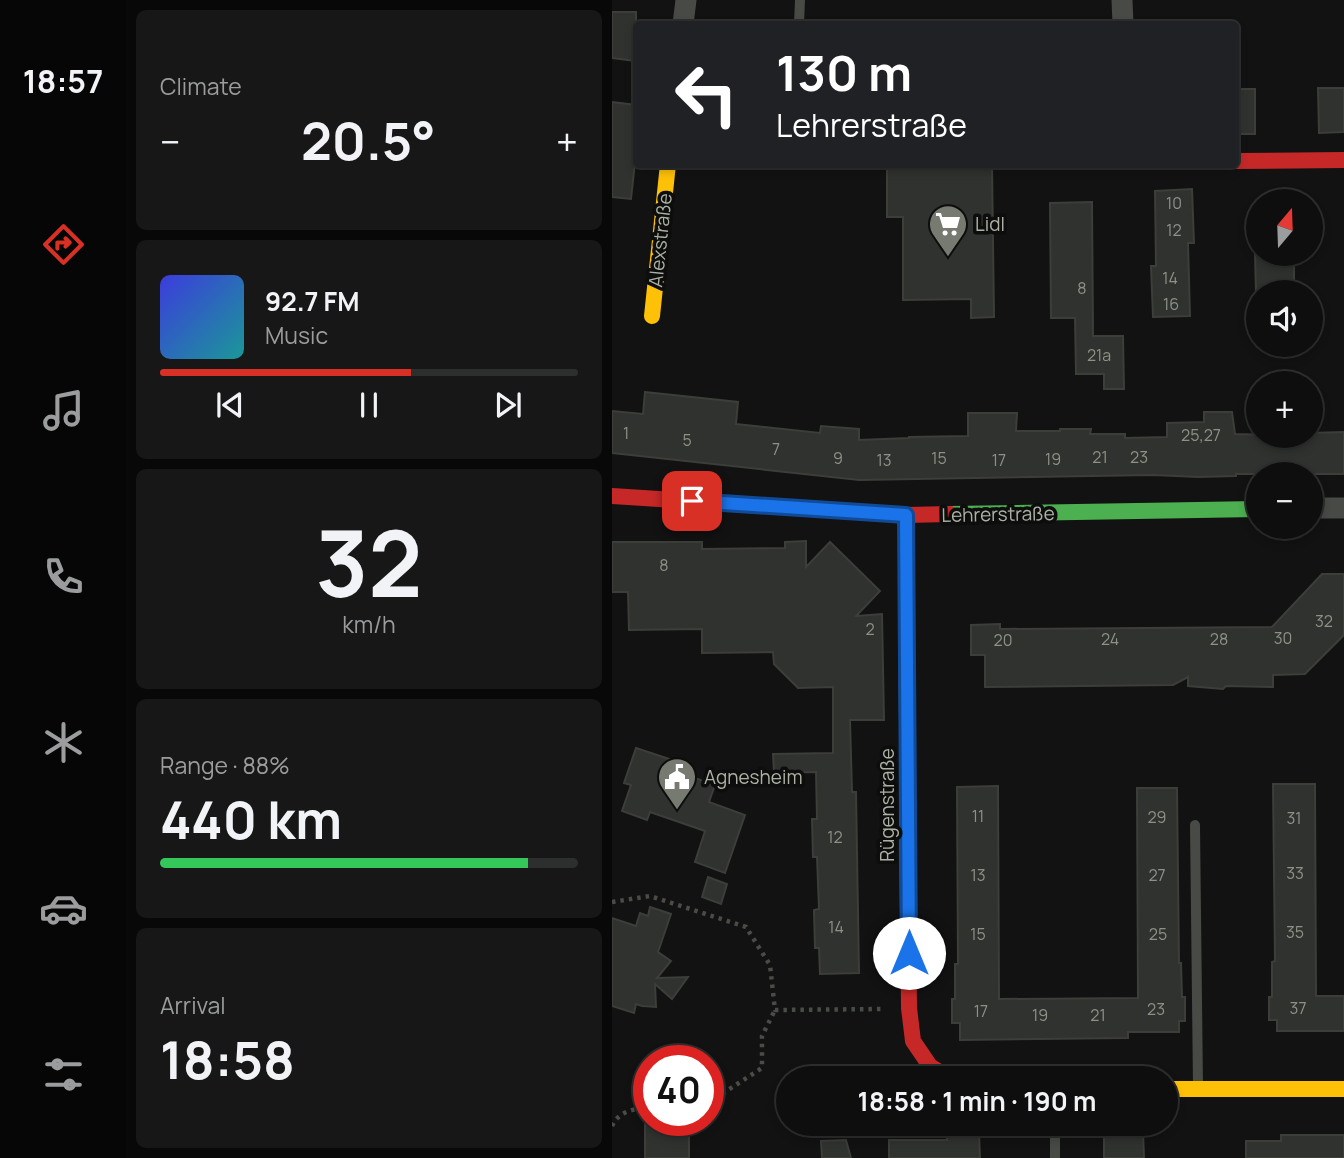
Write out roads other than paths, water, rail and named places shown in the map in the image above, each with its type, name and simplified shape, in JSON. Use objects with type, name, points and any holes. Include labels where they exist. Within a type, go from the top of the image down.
[{"type":"street","points":[[683,21],[686,0]]},
{"type":"street","points":[[1122,0],[1123,21]]},
{"type":"street","points":[[1239,161],[1344,160]]},
{"type":"street","name":"Alexstraße","points":[[652,316],[668,168]]},
{"type":"street","name":"Lehrerstraße","points":[[612,496],[906,515],[1246,509]]},
{"type":"street","points":[[1323,508],[1344,508]]},
{"type":"street","name":"Rügenstraße","points":[[906,515],[910,1008],[913,1041],[930,1066]]},
{"type":"street","points":[[1178,1089],[1344,1089]]},
{"type":"lane","points":[[799,21],[800,0]]},
{"type":"lane","points":[[1195,825],[1198,1089]]},
{"type":"lane","points":[[1055,1136],[1055,1158]]},
{"type":"place","name":"Lidl","points":[[948,258]]},
{"type":"place","name":"Agnesheim","points":[[677,811]]}]
